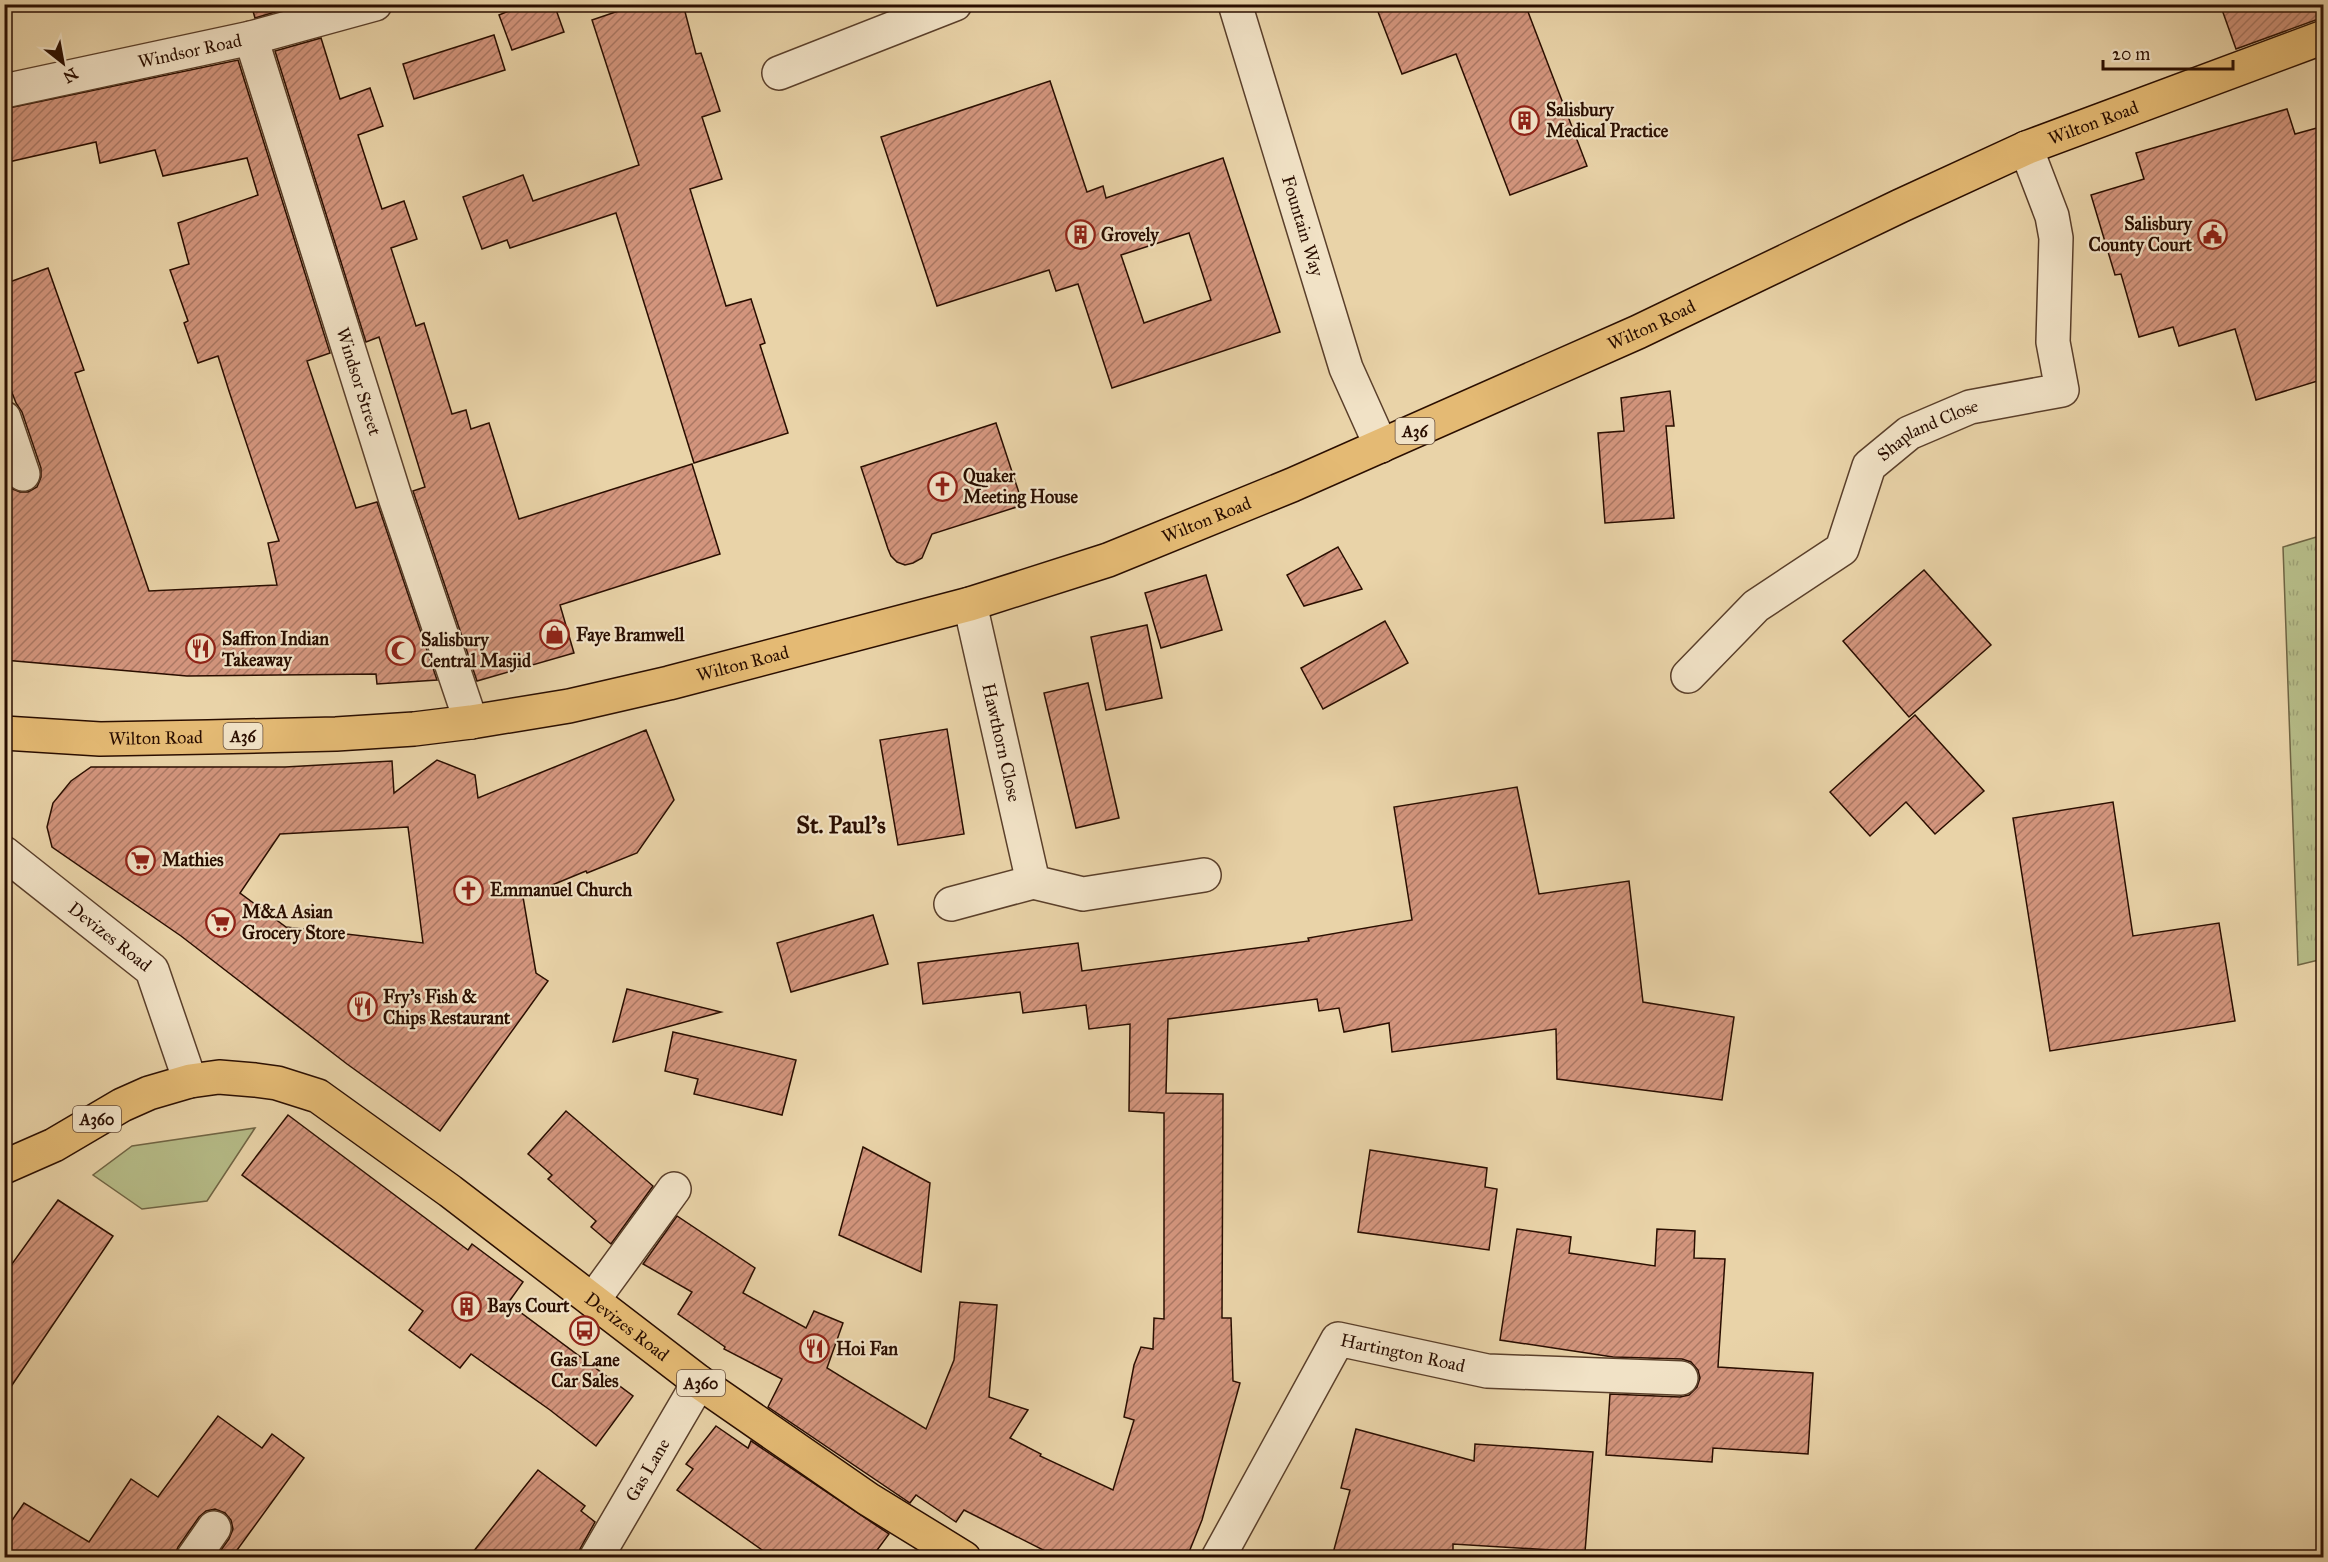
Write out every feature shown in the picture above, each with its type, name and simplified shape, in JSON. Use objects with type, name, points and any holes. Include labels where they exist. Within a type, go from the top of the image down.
[{"type":"main road","name":"Wilton Road","points":[[8,736],[100,739],[336,734],[414,729],[471,722],[569,706],[669,683],[970,604],[1108,560],[1292,485],[1638,332],[2026,148],[2324,37]]},
{"type":"main road","name":"Devizes Road","points":[[6,1168],[54,1145],[122,1105],[149,1093],[190,1081],[219,1077],[255,1080],[277,1083],[318,1096],[450,1191],[699,1382],[868,1499],[964,1557]]},
{"type":"street","name":"Windsor Road","points":[[4,90],[251,38],[375,4]]},
{"type":"street","points":[[779,73],[955,4]]},
{"type":"street","name":"Fountain Way","points":[[1235,4],[1346,368],[1381,446]]},
{"type":"street","name":"Windsor Street","points":[[251,38],[396,500],[471,722]]},
{"type":"street","name":"Shapland Close","points":[[1688,676],[1756,606],[1842,549],[1869,466],[1909,433],[1970,407],[2062,390],[2052,342],[2056,238],[2052,216],[2026,148]]},
{"type":"street","points":[[4,418],[23,474]]},
{"type":"street","name":"Hawthorn Close","points":[[970,604],[1033,882]]},
{"type":"street","name":"Devizes Road","points":[[4,853],[152,970],[190,1081]]},
{"type":"street","points":[[951,904],[1033,882],[1083,894],[1204,875]]},
{"type":"street","points":[[593,1300],[674,1190]]},
{"type":"street","name":"Hartington Road","points":[[1218,1557],[1338,1339],[1486,1371],[1681,1378]]},
{"type":"street","name":"Gas Lane","points":[[596,1557],[699,1382]]},
{"type":"street","points":[[193,1557],[214,1528]]},
{"type":"green space","points":[[2323,535],[2323,959],[2298,965],[2283,547]]},
{"type":"green space","points":[[255,1128],[207,1201],[142,1209],[93,1175],[132,1146]]},
{"type":"building","points":[[251,4],[302,4],[255,18]]},
{"type":"building","points":[[526,4],[554,4],[564,32],[512,50],[499,15]]},
{"type":"building","points":[[639,4],[683,4],[696,54],[701,53],[720,111],[702,117],[722,179],[690,189],[726,306],[751,299],[765,343],[760,345],[788,433],[694,463],[616,213],[510,248],[507,240],[482,249],[463,197],[523,175],[533,201],[639,165],[592,20]]},
{"type":"building","name":"Salisbury Medical Practice","points":[[1375,4],[1525,4],[1587,166],[1510,195],[1456,54],[1402,74]]},
{"type":"building","points":[[2220,4],[2324,4],[2324,17],[2236,49]]},
{"type":"building","points":[[494,35],[505,70],[414,99],[403,64]]},
{"type":"building","points":[[321,38],[340,99],[370,88],[383,126],[358,135],[382,209],[404,201],[417,239],[391,248],[416,326],[424,323],[452,414],[466,410],[471,429],[489,423],[519,519],[692,464],[720,554],[560,605],[574,653],[477,681],[413,491],[425,487],[379,337],[366,342],[275,51]]},
{"type":"building","points":[[238,60],[330,353],[307,361],[356,508],[377,502],[437,680],[377,684],[376,674],[187,676],[4,660],[4,478],[10,488],[28,492],[37,487],[41,477],[41,468],[22,412],[4,372],[4,284],[48,268],[84,370],[75,373],[149,591],[277,585],[268,543],[279,541],[218,356],[198,363],[184,323],[188,321],[170,270],[189,264],[178,223],[258,195],[247,158],[163,176],[155,150],[100,163],[96,142],[4,163],[4,109]]},
{"type":"building","name":"Grovely","points":[[1050,81],[1087,192],[1103,186],[1106,198],[1223,158],[1280,332],[1112,388],[1078,284],[1056,291],[1049,270],[937,306],[881,137]],"holes":[[[1189,233],[1211,300],[1144,323],[1121,255]]]},
{"type":"building","name":"Salisbury County Court","points":[[2287,109],[2295,134],[2324,126],[2324,379],[2256,400],[2235,329],[2179,346],[2173,327],[2139,337],[2121,274],[2115,275],[2091,195],[2144,179],[2136,153]]},
{"type":"building","points":[[1670,391],[1674,426],[1666,426],[1674,518],[1605,523],[1598,433],[1624,431],[1621,398]]},
{"type":"building","name":"Quaker Meeting House","points":[[996,423],[1023,505],[932,534],[922,558],[905,565],[897,562],[888,549],[861,467]]},
{"type":"building","points":[[1338,547],[1362,589],[1304,606],[1287,575]]},
{"type":"building","points":[[1924,570],[1991,645],[1909,717],[1843,641]]},
{"type":"building","points":[[1206,575],[1222,630],[1161,648],[1145,593]]},
{"type":"building","points":[[1385,621],[1408,663],[1323,709],[1301,668]]},
{"type":"building","points":[[1147,625],[1162,698],[1106,710],[1091,637]]},
{"type":"building","points":[[1088,683],[1119,818],[1076,828],[1044,693]]},
{"type":"building","points":[[1915,715],[1984,791],[1935,834],[1906,802],[1870,836],[1830,792]]},
{"type":"building","points":[[947,729],[964,834],[898,845],[880,740]]},
{"type":"building","points":[[646,730],[674,800],[637,853],[523,897],[536,973],[548,981],[440,1131],[347,1064],[181,936],[52,847],[47,827],[53,803],[71,781],[91,767],[285,767],[392,761],[394,793],[437,760],[475,775],[478,798]],"holes":[[[408,827],[423,943],[286,927],[240,893],[280,834]]]},
{"type":"building","points":[[1517,787],[1539,894],[1629,881],[1643,1002],[1734,1017],[1722,1100],[1557,1079],[1556,1029],[1392,1052],[1389,1023],[1344,1032],[1339,1008],[1319,1011],[1317,999],[1168,1019],[1166,1093],[1223,1094],[1222,1318],[1231,1318],[1233,1381],[1240,1383],[1202,1520],[1187,1557],[1057,1557],[964,1510],[956,1522],[916,1495],[910,1503],[768,1407],[782,1379],[724,1349],[725,1347],[678,1314],[692,1292],[643,1264],[677,1216],[755,1268],[743,1293],[806,1328],[814,1311],[843,1323],[827,1368],[926,1429],[954,1360],[960,1302],[997,1305],[989,1397],[1028,1410],[1010,1438],[1041,1454],[1040,1456],[1113,1490],[1134,1420],[1124,1417],[1134,1365],[1141,1347],[1153,1349],[1154,1318],[1164,1319],[1164,1113],[1129,1111],[1130,1024],[1089,1029],[1086,1005],[1023,1013],[1020,992],[923,1004],[918,963],[1078,943],[1082,971],[1309,941],[1308,938],[1412,920],[1394,807]]},
{"type":"building","points":[[2113,802],[2133,936],[2219,923],[2235,1021],[2050,1051],[2013,818]]},
{"type":"building","points":[[873,915],[888,964],[791,992],[777,943]]},
{"type":"building","points":[[627,989],[721,1012],[613,1042]]},
{"type":"building","points":[[673,1032],[796,1060],[782,1115],[694,1094],[698,1079],[665,1071]]},
{"type":"building","points":[[566,1111],[653,1186],[611,1244],[591,1227],[596,1221],[548,1179],[552,1175],[528,1154]]},
{"type":"building","points":[[288,1115],[468,1250],[472,1244],[523,1282],[508,1303],[633,1396],[596,1446],[471,1354],[460,1368],[409,1330],[423,1311],[242,1175]]},
{"type":"building","points":[[863,1147],[930,1183],[921,1272],[839,1235]]},
{"type":"building","points":[[1370,1150],[1487,1168],[1485,1187],[1497,1189],[1489,1250],[1358,1232]]},
{"type":"building","points":[[58,1200],[113,1236],[4,1397],[4,1275]]},
{"type":"building","points":[[1517,1229],[1571,1237],[1569,1253],[1655,1266],[1657,1229],[1695,1231],[1694,1258],[1725,1259],[1718,1367],[1813,1373],[1808,1454],[1713,1448],[1712,1462],[1606,1455],[1610,1394],[1680,1397],[1689,1395],[1697,1387],[1700,1378],[1698,1370],[1691,1362],[1682,1359],[1613,1357],[1500,1340]]},
{"type":"building","points":[[218,1416],[262,1448],[272,1434],[304,1458],[232,1557],[216,1557],[233,1529],[231,1520],[225,1513],[215,1509],[206,1511],[199,1517],[178,1547],[174,1557],[4,1557],[4,1532],[24,1503],[89,1542],[131,1479],[158,1497]]},
{"type":"building","points":[[716,1426],[748,1448],[751,1441],[889,1534],[872,1557],[772,1557],[677,1490],[693,1469],[686,1464]]},
{"type":"building","points":[[1356,1429],[1474,1461],[1475,1444],[1593,1452],[1585,1552],[1453,1544],[1453,1557],[1332,1557],[1350,1490],[1341,1488]]},
{"type":"building","points":[[538,1470],[585,1506],[581,1511],[595,1522],[577,1557],[469,1557]]},
{"type":"place","name":"Salisbury Medical Practice","points":[[1525,120]]},
{"type":"place","name":"Salisbury County Court","points":[[2213,234]]},
{"type":"place","name":"Grovely","points":[[1080,235]]},
{"type":"place","name":"Quaker Meeting House","points":[[942,486]]},
{"type":"place","name":"Faye Bramwell","points":[[555,635]]},
{"type":"place","name":"Saffron Indian Takeaway","points":[[201,649]]},
{"type":"place","name":"Salisbury Central Masjid","points":[[400,650]]},
{"type":"place","name":"Mathies","points":[[141,860]]},
{"type":"place","name":"Emmanuel Church","points":[[469,890]]},
{"type":"place","name":"M&A Asian Grocery Store","points":[[221,922]]},
{"type":"place","name":"Fry's Fish & Chips Restaurant","points":[[362,1007]]},
{"type":"place","name":"Bays Court","points":[[466,1306]]},
{"type":"place","name":"Gas Lane Car Sales","points":[[585,1331]]},
{"type":"place","name":"Hoi Fan","points":[[815,1349]]},
{"type":"district","name":"St. Paul's","points":[[841,825]]}]
